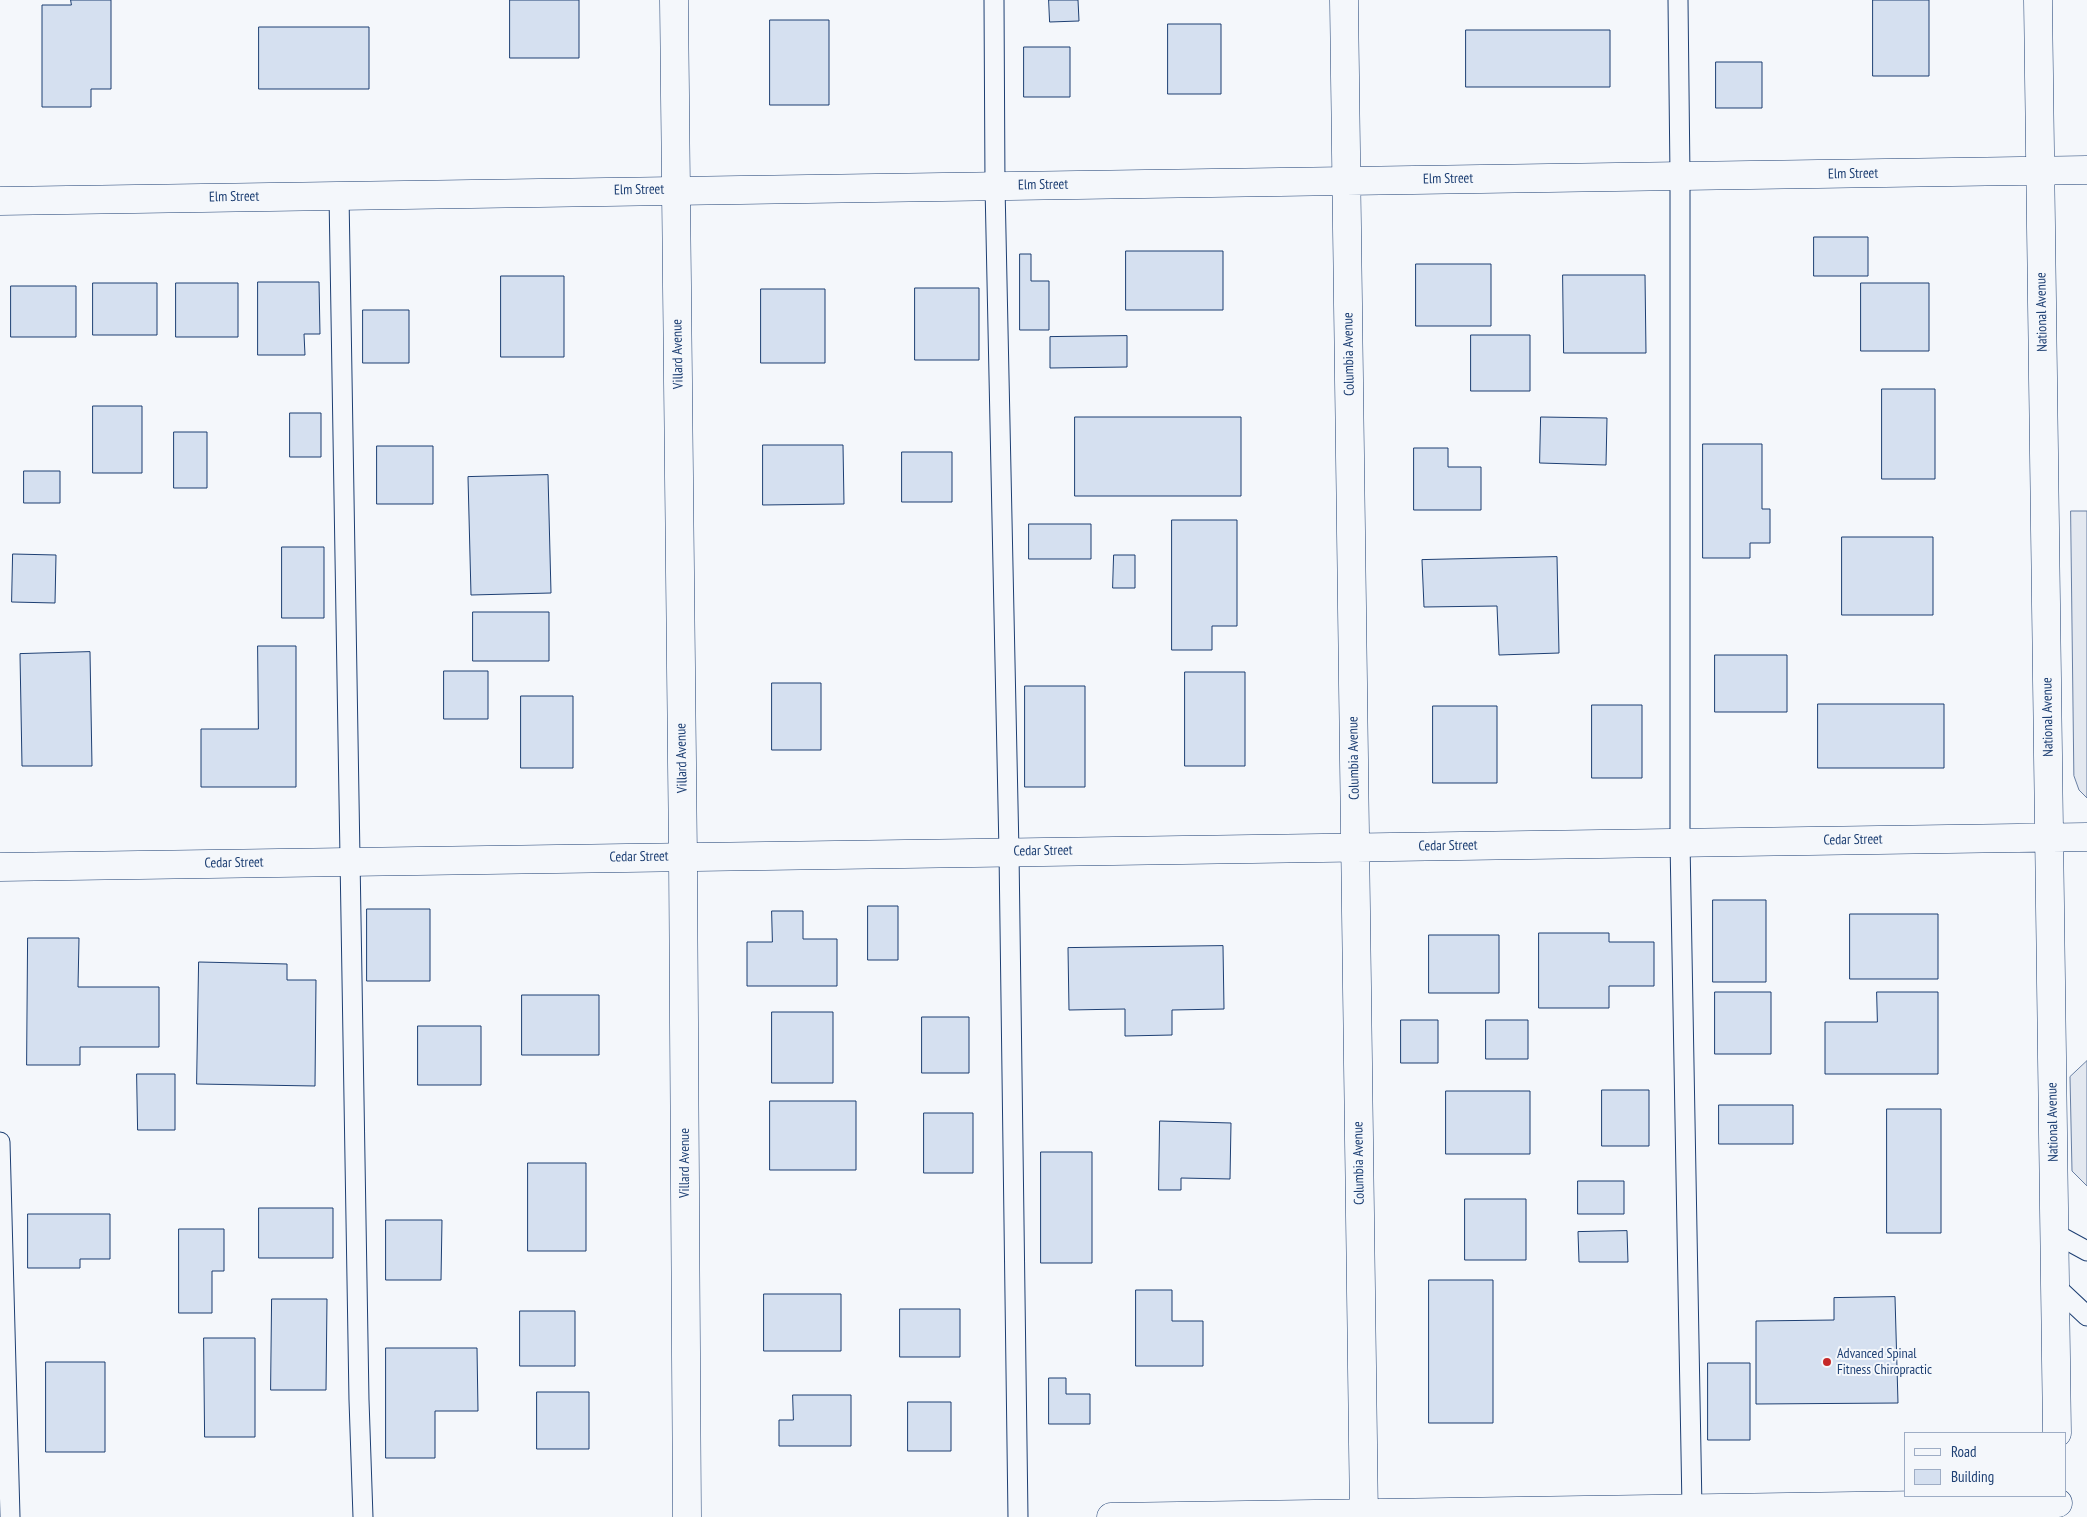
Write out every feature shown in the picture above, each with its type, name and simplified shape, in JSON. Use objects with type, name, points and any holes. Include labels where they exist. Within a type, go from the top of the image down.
[{"type":"street","name":"Villard Avenue","points":[[674,0],[683,857],[687,1517]]},
{"type":"street","name":"Columbia Avenue","points":[[1344,0],[1364,1515]]},
{"type":"street","name":"National Avenue","points":[[2038,0],[2057,1432]]},
{"type":"street","name":"Elm Street","points":[[0,201],[2087,170]]},
{"type":"street","name":"Cedar Street","points":[[0,867],[2087,837]]},
{"type":"street","points":[[1110,1517],[1364,1515],[1692,1508],[2058,1505]]},
{"type":"lane","points":[[994,0],[995,186],[1009,852],[1018,1517]]},
{"type":"lane","points":[[1678,0],[1680,176],[1680,842],[1692,1508]]},
{"type":"lane","points":[[339,195],[359,1390],[363,1517]]},
{"type":"lane","points":[[0,1142],[10,1517]]},
{"type":"lane","points":[[2054,1233],[2087,1252]]},
{"type":"lane","points":[[2055,1286],[2087,1316]]},
{"type":"shaded area","points":[[2071,511],[2087,511],[2087,798],[2079,790],[2074,776]]},
{"type":"shaded area","points":[[2087,1061],[2087,1186],[2072,1171],[2070,1077]]},
{"type":"building","points":[[71,0],[111,0],[111,89],[91,89],[91,107],[42,107],[42,5],[71,5]]},
{"type":"building","points":[[510,0],[579,0],[579,58],[510,58]]},
{"type":"building","points":[[1049,0],[1078,0],[1079,21],[1050,22]]},
{"type":"building","points":[[1873,0],[1929,0],[1929,76],[1873,76]]},
{"type":"building","points":[[770,20],[829,20],[829,105],[770,105]]},
{"type":"building","points":[[1168,24],[1221,24],[1221,94],[1168,94]]},
{"type":"building","points":[[259,27],[369,27],[369,89],[259,89]]},
{"type":"building","points":[[1466,30],[1610,30],[1610,87],[1466,87]]},
{"type":"building","points":[[1024,47],[1070,47],[1070,97],[1024,97]]},
{"type":"building","points":[[1716,62],[1762,62],[1762,108],[1716,108]]},
{"type":"building","points":[[1814,237],[1868,237],[1868,276],[1814,276]]},
{"type":"building","points":[[1126,251],[1223,251],[1223,310],[1126,310]]},
{"type":"building","points":[[1020,254],[1031,254],[1031,281],[1049,281],[1049,330],[1020,330]]},
{"type":"building","points":[[1416,264],[1491,264],[1491,326],[1416,326]]},
{"type":"building","points":[[1563,275],[1645,275],[1646,353],[1564,353]]},
{"type":"building","points":[[501,276],[564,276],[564,357],[501,357]]},
{"type":"building","points":[[258,282],[319,282],[320,334],[304,334],[305,355],[258,355]]},
{"type":"building","points":[[93,283],[157,283],[157,335],[93,335]]},
{"type":"building","points":[[176,283],[238,283],[238,337],[176,337]]},
{"type":"building","points":[[1861,283],[1929,283],[1929,351],[1861,351]]},
{"type":"building","points":[[11,286],[76,286],[76,337],[11,337]]},
{"type":"building","points":[[915,288],[979,288],[979,360],[915,360]]},
{"type":"building","points":[[761,289],[825,289],[825,363],[761,363]]},
{"type":"building","points":[[363,310],[409,310],[409,363],[363,363]]},
{"type":"building","points":[[1471,335],[1530,335],[1530,391],[1471,391]]},
{"type":"building","points":[[1127,336],[1127,367],[1050,368],[1050,337]]},
{"type":"building","points":[[1882,389],[1935,389],[1935,479],[1882,479]]},
{"type":"building","points":[[93,406],[142,406],[142,473],[93,473]]},
{"type":"building","points":[[290,413],[321,413],[321,457],[290,457]]},
{"type":"building","points":[[1075,417],[1241,417],[1241,496],[1075,496]]},
{"type":"building","points":[[1541,417],[1607,418],[1606,465],[1540,463]]},
{"type":"building","points":[[174,432],[207,432],[207,488],[174,488]]},
{"type":"building","points":[[1703,444],[1762,444],[1762,509],[1770,509],[1770,543],[1750,543],[1750,558],[1703,558]]},
{"type":"building","points":[[763,445],[843,445],[844,504],[763,505]]},
{"type":"building","points":[[377,446],[433,446],[433,504],[377,504]]},
{"type":"building","points":[[1414,448],[1448,448],[1448,467],[1481,467],[1481,510],[1414,510]]},
{"type":"building","points":[[902,452],[952,452],[952,502],[902,502]]},
{"type":"building","points":[[24,471],[60,471],[60,503],[24,503]]},
{"type":"building","points":[[548,475],[551,593],[471,595],[468,477]]},
{"type":"building","points":[[1172,520],[1237,520],[1237,626],[1212,626],[1212,650],[1172,650]]},
{"type":"building","points":[[1029,524],[1091,524],[1091,559],[1029,559]]},
{"type":"building","points":[[1842,537],[1933,537],[1933,615],[1842,615]]},
{"type":"building","points":[[282,547],[324,547],[324,618],[282,618]]},
{"type":"building","points":[[13,554],[56,555],[55,603],[12,602]]},
{"type":"building","points":[[1114,555],[1135,555],[1135,588],[1113,588]]},
{"type":"building","points":[[1557,557],[1559,653],[1499,655],[1497,606],[1424,607],[1422,560]]},
{"type":"building","points":[[473,612],[549,612],[549,661],[473,661]]},
{"type":"building","points":[[258,646],[296,646],[296,787],[201,787],[201,729],[258,729]]},
{"type":"building","points":[[90,652],[92,766],[22,766],[20,654]]},
{"type":"building","points":[[1715,655],[1787,655],[1787,712],[1715,712]]},
{"type":"building","points":[[444,671],[488,671],[488,719],[444,719]]},
{"type":"building","points":[[1185,672],[1245,672],[1245,766],[1185,766]]},
{"type":"building","points":[[772,683],[821,683],[821,750],[772,750]]},
{"type":"building","points":[[1025,686],[1085,686],[1085,787],[1025,787]]},
{"type":"building","points":[[521,696],[573,696],[573,768],[521,768]]},
{"type":"building","points":[[1818,704],[1944,704],[1944,768],[1818,768]]},
{"type":"building","points":[[1592,705],[1642,705],[1642,778],[1592,778]]},
{"type":"building","points":[[1433,706],[1497,706],[1497,783],[1433,783]]},
{"type":"building","points":[[1713,900],[1766,900],[1766,982],[1713,982]]},
{"type":"building","points":[[868,906],[898,906],[898,960],[868,960]]},
{"type":"building","points":[[367,909],[430,909],[430,981],[367,981]]},
{"type":"building","points":[[772,911],[803,911],[803,939],[837,939],[837,986],[747,986],[747,942],[772,942]]},
{"type":"building","points":[[1850,914],[1938,914],[1938,979],[1850,979]]},
{"type":"building","points":[[1539,933],[1609,933],[1609,942],[1654,942],[1654,986],[1609,986],[1609,1008],[1539,1008]]},
{"type":"building","points":[[1429,935],[1499,935],[1499,993],[1429,993]]},
{"type":"building","points":[[28,938],[79,938],[78,987],[159,987],[159,1047],[80,1047],[80,1065],[27,1065]]},
{"type":"building","points":[[1223,946],[1224,1009],[1172,1010],[1172,1035],[1125,1036],[1125,1009],[1069,1010],[1068,948]]},
{"type":"building","points":[[199,962],[287,964],[287,980],[316,980],[315,1086],[197,1084]]},
{"type":"building","points":[[1715,992],[1771,992],[1771,1054],[1715,1054]]},
{"type":"building","points":[[1877,992],[1938,992],[1938,1074],[1825,1074],[1825,1022],[1877,1022]]},
{"type":"building","points":[[522,995],[599,995],[599,1055],[522,1055]]},
{"type":"building","points":[[772,1012],[833,1012],[833,1083],[772,1083]]},
{"type":"building","points":[[922,1017],[969,1017],[969,1073],[922,1073]]},
{"type":"building","points":[[1401,1020],[1438,1020],[1438,1063],[1401,1063]]},
{"type":"building","points":[[1486,1020],[1528,1020],[1528,1059],[1486,1059]]},
{"type":"building","points":[[418,1026],[481,1026],[481,1085],[418,1085]]},
{"type":"building","points":[[137,1074],[175,1074],[175,1130],[138,1130]]},
{"type":"building","points":[[1602,1090],[1649,1090],[1649,1146],[1602,1146]]},
{"type":"building","points":[[1446,1091],[1530,1091],[1530,1154],[1446,1154]]},
{"type":"building","points":[[770,1101],[856,1101],[856,1170],[770,1170]]},
{"type":"building","points":[[1719,1105],[1793,1105],[1793,1144],[1719,1144]]},
{"type":"building","points":[[1887,1109],[1941,1109],[1941,1233],[1887,1233]]},
{"type":"building","points":[[924,1113],[973,1113],[973,1173],[924,1173]]},
{"type":"building","points":[[1160,1121],[1231,1123],[1230,1179],[1181,1178],[1181,1190],[1159,1190]]},
{"type":"building","points":[[1041,1152],[1092,1152],[1092,1263],[1041,1263]]},
{"type":"building","points":[[528,1163],[586,1163],[586,1251],[528,1251]]},
{"type":"building","points":[[1578,1181],[1624,1181],[1624,1214],[1578,1214]]},
{"type":"building","points":[[1465,1199],[1526,1199],[1526,1260],[1465,1260]]},
{"type":"building","points":[[259,1208],[333,1208],[333,1258],[259,1258]]},
{"type":"building","points":[[28,1214],[110,1214],[110,1259],[80,1259],[80,1268],[28,1268]]},
{"type":"building","points":[[386,1220],[442,1220],[441,1280],[386,1280]]},
{"type":"building","points":[[179,1229],[224,1229],[224,1271],[212,1271],[212,1313],[179,1313]]},
{"type":"building","points":[[1627,1231],[1628,1262],[1579,1262],[1578,1232]]},
{"type":"building","points":[[1429,1280],[1493,1280],[1493,1423],[1429,1423]]},
{"type":"building","points":[[1136,1290],[1172,1290],[1172,1321],[1203,1321],[1203,1366],[1136,1366]]},
{"type":"building","points":[[764,1294],[841,1294],[841,1351],[764,1351]]},
{"type":"building","name":"Advanced Spinal Fitness Chiropractic","points":[[1895,1297],[1898,1403],[1756,1404],[1756,1321],[1834,1320],[1834,1298]]},
{"type":"building","points":[[272,1299],[327,1299],[326,1390],[271,1390]]},
{"type":"building","points":[[900,1309],[960,1309],[960,1357],[900,1357]]},
{"type":"building","points":[[520,1311],[575,1311],[575,1366],[520,1366]]},
{"type":"building","points":[[204,1338],[255,1338],[255,1437],[205,1437]]},
{"type":"building","points":[[386,1348],[477,1348],[478,1411],[435,1411],[435,1458],[386,1458]]},
{"type":"building","points":[[46,1362],[105,1362],[105,1452],[46,1452]]},
{"type":"building","points":[[1708,1363],[1750,1363],[1750,1440],[1708,1440]]},
{"type":"building","points":[[1049,1378],[1066,1378],[1066,1394],[1090,1394],[1090,1424],[1049,1424]]},
{"type":"building","points":[[537,1392],[589,1392],[589,1449],[537,1449]]},
{"type":"building","points":[[793,1395],[851,1395],[851,1446],[779,1446],[779,1420],[793,1420]]},
{"type":"building","points":[[908,1402],[951,1402],[951,1451],[908,1451]]},
{"type":"place","name":"Advanced Spinal Fitness Chiropractic","points":[[1827,1362]]}]
